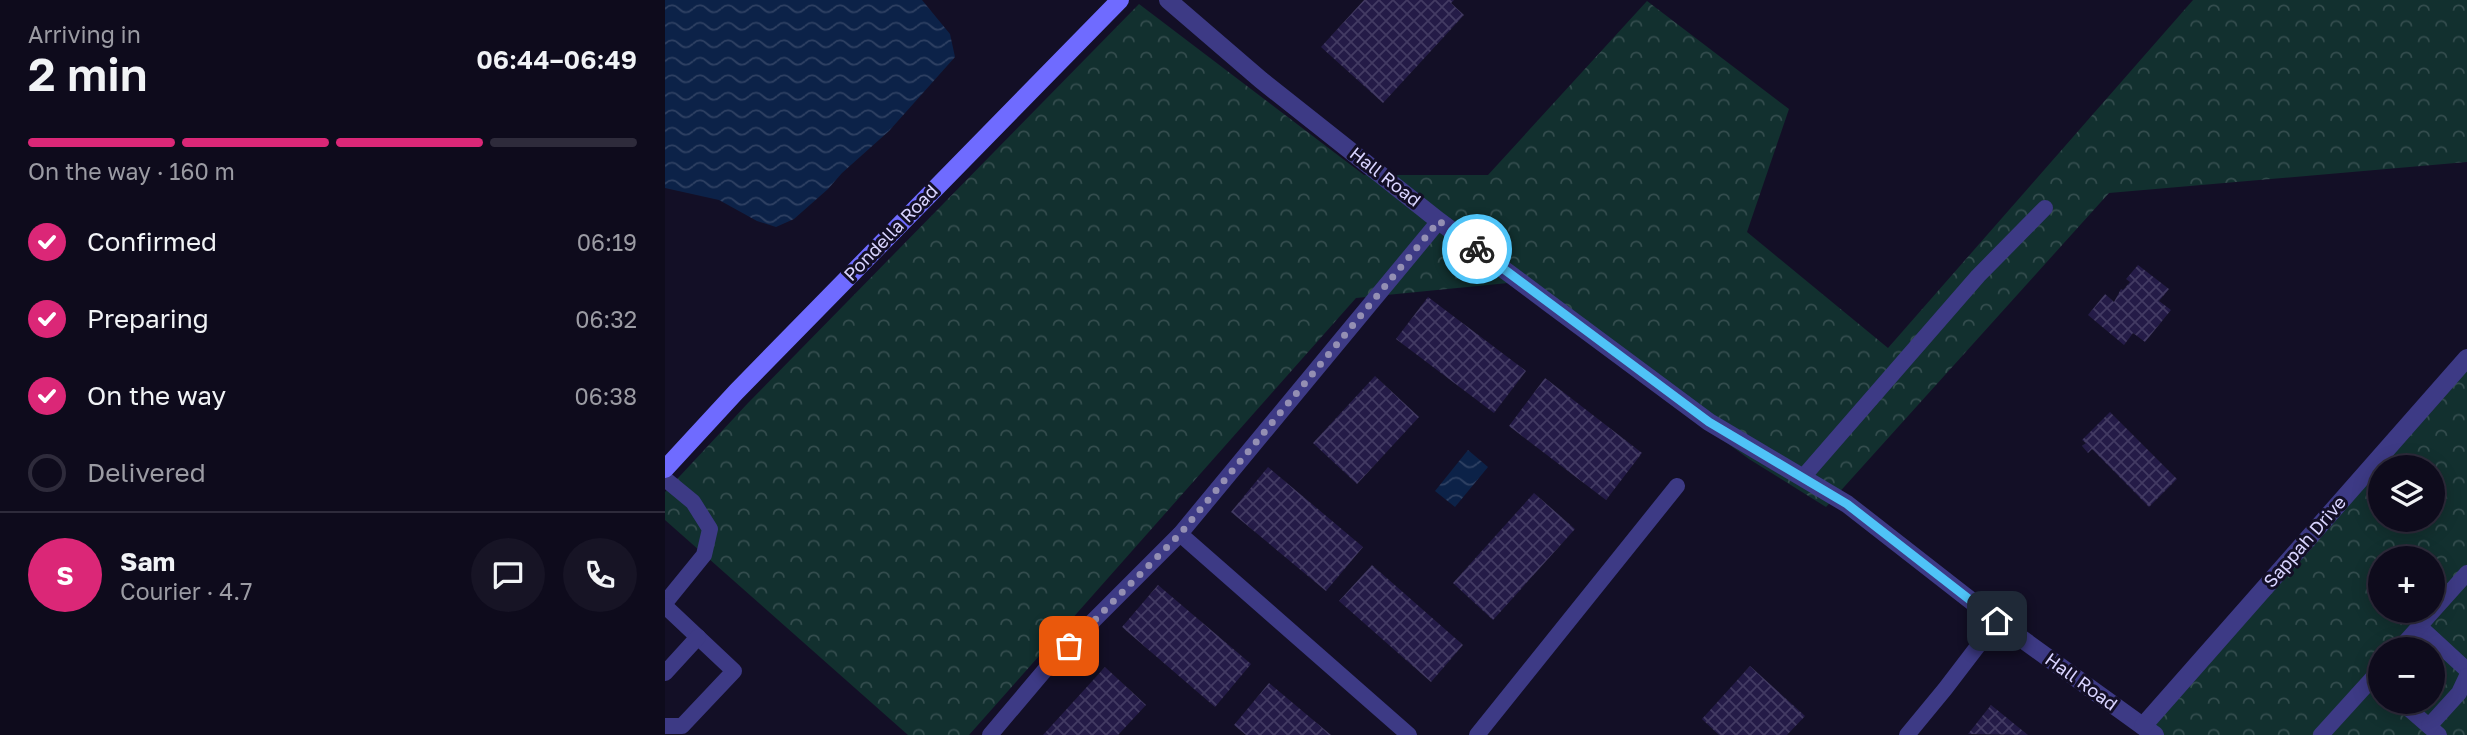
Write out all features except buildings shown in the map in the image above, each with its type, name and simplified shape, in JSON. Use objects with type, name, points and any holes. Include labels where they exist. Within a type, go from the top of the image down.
[{"type":"main road","name":"Pondella Road","points":[[665,469],[736,392],[1120,0]]},
{"type":"street","name":"Hall Road","points":[[1168,0],[1261,80],[1439,221],[1709,422],[1847,504],[1997,621],[2149,730]]},
{"type":"street","name":"Sappah Drive","points":[[2149,730],[2467,358]]},
{"type":"lane","points":[[1803,477],[1978,276],[2045,208]]},
{"type":"lane","points":[[990,735],[1050,664],[1180,534],[1439,221]]},
{"type":"lane","points":[[665,479],[693,502],[711,529],[704,555],[665,604],[734,671],[682,726],[665,726]]},
{"type":"lane","points":[[1477,735],[1677,486]]},
{"type":"lane","points":[[1180,534],[1409,735]]},
{"type":"lane","points":[[2409,637],[2467,573]]},
{"type":"lane","points":[[1907,735],[1997,621]]},
{"type":"lane","points":[[2419,626],[2467,670]]},
{"type":"lane","points":[[665,673],[698,638]]},
{"type":"lane","points":[[2415,714],[2434,731],[2467,676]]},
{"type":"lane","points":[[2321,735],[2368,687]]},
{"type":"green space","points":[[2193,0],[2467,0],[2467,162],[2109,193],[1826,507],[1749,459],[1508,283],[1356,298],[969,735],[908,735],[665,520],[665,492],[748,403],[1139,4],[1364,175],[1488,175],[1647,1],[1789,109],[1747,232],[1888,348]]},
{"type":"green space","points":[[2467,368],[2467,735],[2143,735],[2368,480],[2368,532],[2445,532],[2445,455],[2390,455]]},
{"type":"water","points":[[665,0],[922,0],[950,34],[955,57],[889,131],[828,189],[794,219],[776,227],[757,221],[719,200],[665,188]]},
{"type":"water","points":[[1468,450],[1488,467],[1455,507],[1435,491]]},
{"type":"way so far","points":[[1069,646],[1180,534],[1439,221],[1477,249]]},
{"type":"route","points":[[1477,249],[1709,422],[1847,504],[1997,621]]}]
